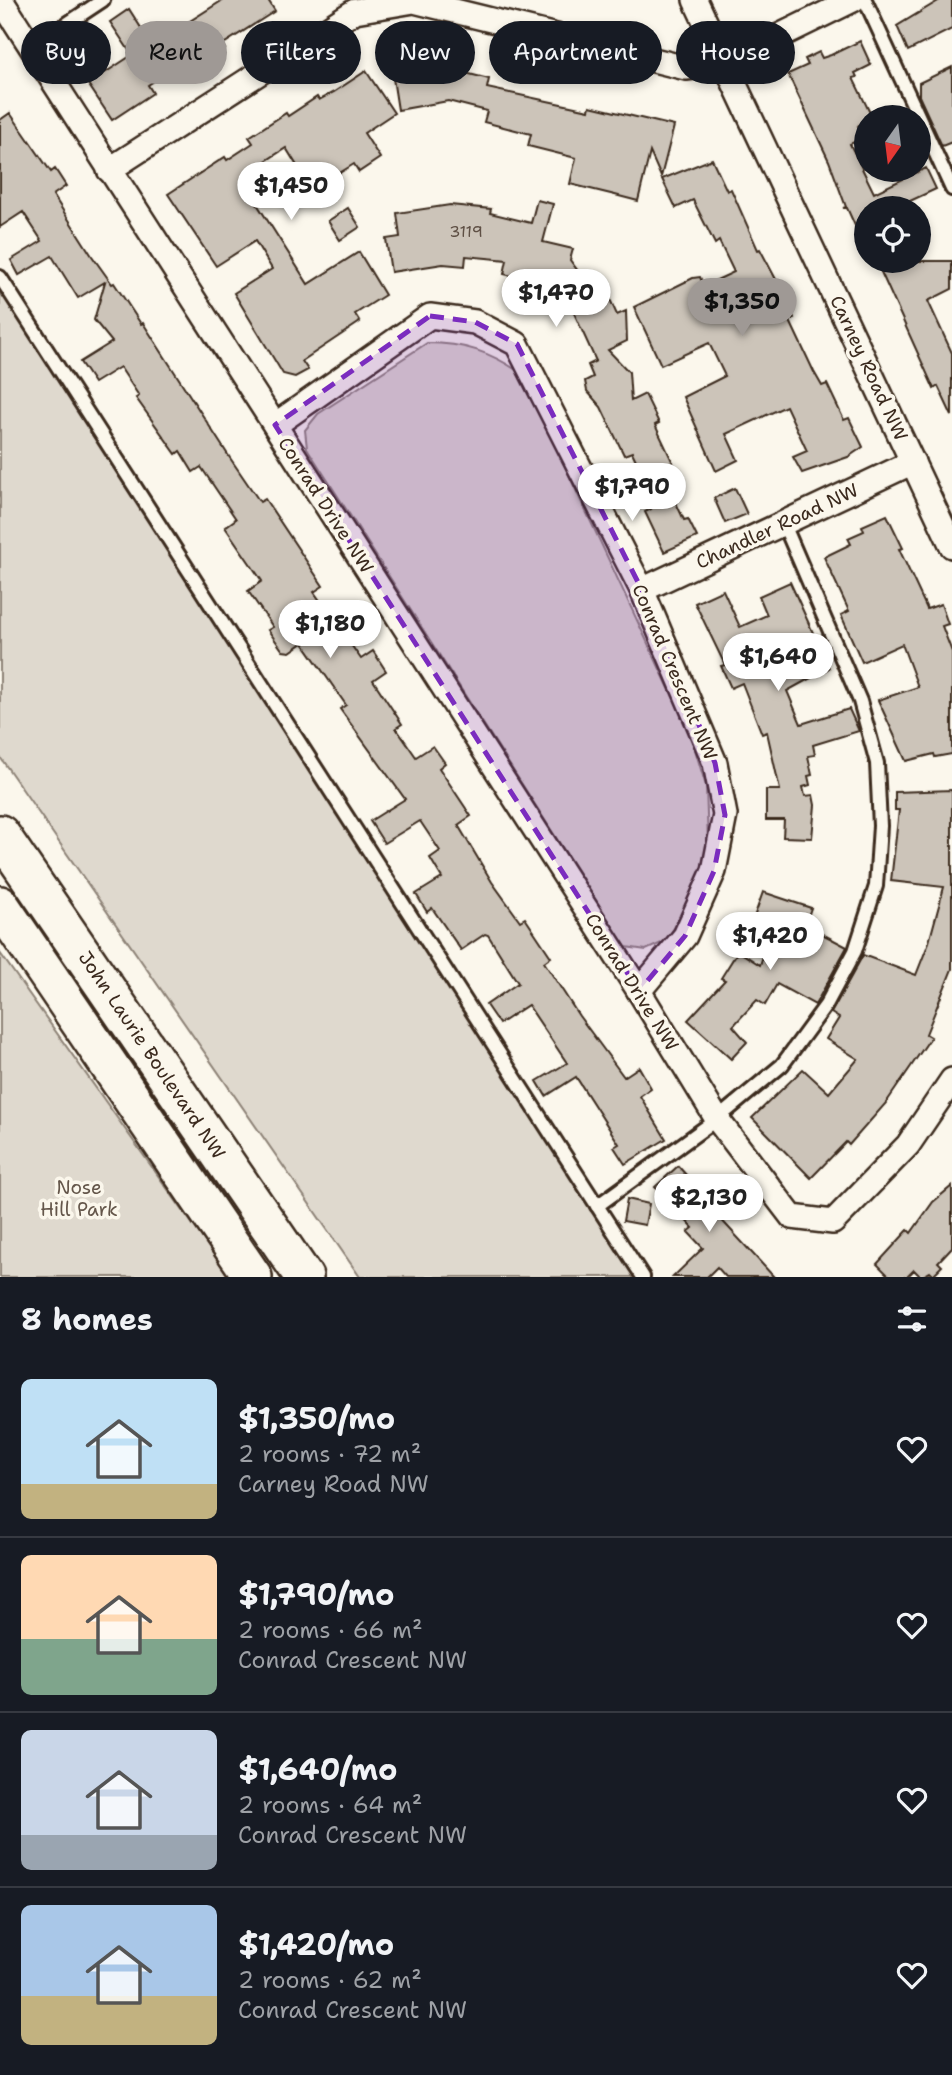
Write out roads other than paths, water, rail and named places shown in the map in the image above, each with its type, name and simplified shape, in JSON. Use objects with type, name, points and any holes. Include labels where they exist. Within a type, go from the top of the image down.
[{"type":"main road","name":"John Laurie Boulevard NW","points":[[0,834],[304,1277]]},
{"type":"main road","points":[[0,905],[253,1277]]},
{"type":"street","name":"Conrad Drive NW","points":[[1,0],[21,30]]},
{"type":"street","name":"Carney Road NW","points":[[695,0],[705,21]]},
{"type":"street","points":[[795,28],[853,0]]},
{"type":"street","points":[[109,170],[355,11],[414,1],[676,66]]},
{"type":"street","name":"Conrad Drive NW","points":[[55,84],[639,991],[717,1119],[792,1217],[833,1222],[908,1145],[952,1080]]},
{"type":"street","name":"Carney Road NW","points":[[734,84],[952,546]]},
{"type":"street","name":"Conrad Crescent NW","points":[[275,425],[430,316],[475,322],[517,344],[642,590],[715,763],[725,815],[714,871],[685,936],[639,991]]},
{"type":"street","name":"Chandler Road NW","points":[[642,590],[913,462]]},
{"type":"lane","points":[[71,21],[103,0]]},
{"type":"lane","points":[[864,0],[952,189]]},
{"type":"lane","points":[[0,277],[643,1277]]},
{"type":"lane","points":[[597,1206],[717,1119],[782,1065],[826,1005],[855,951],[876,886],[880,826],[877,763],[860,701],[783,522]]},
{"type":"park label","name":"Nose Hill Park","points":[[79,1198]]}]
